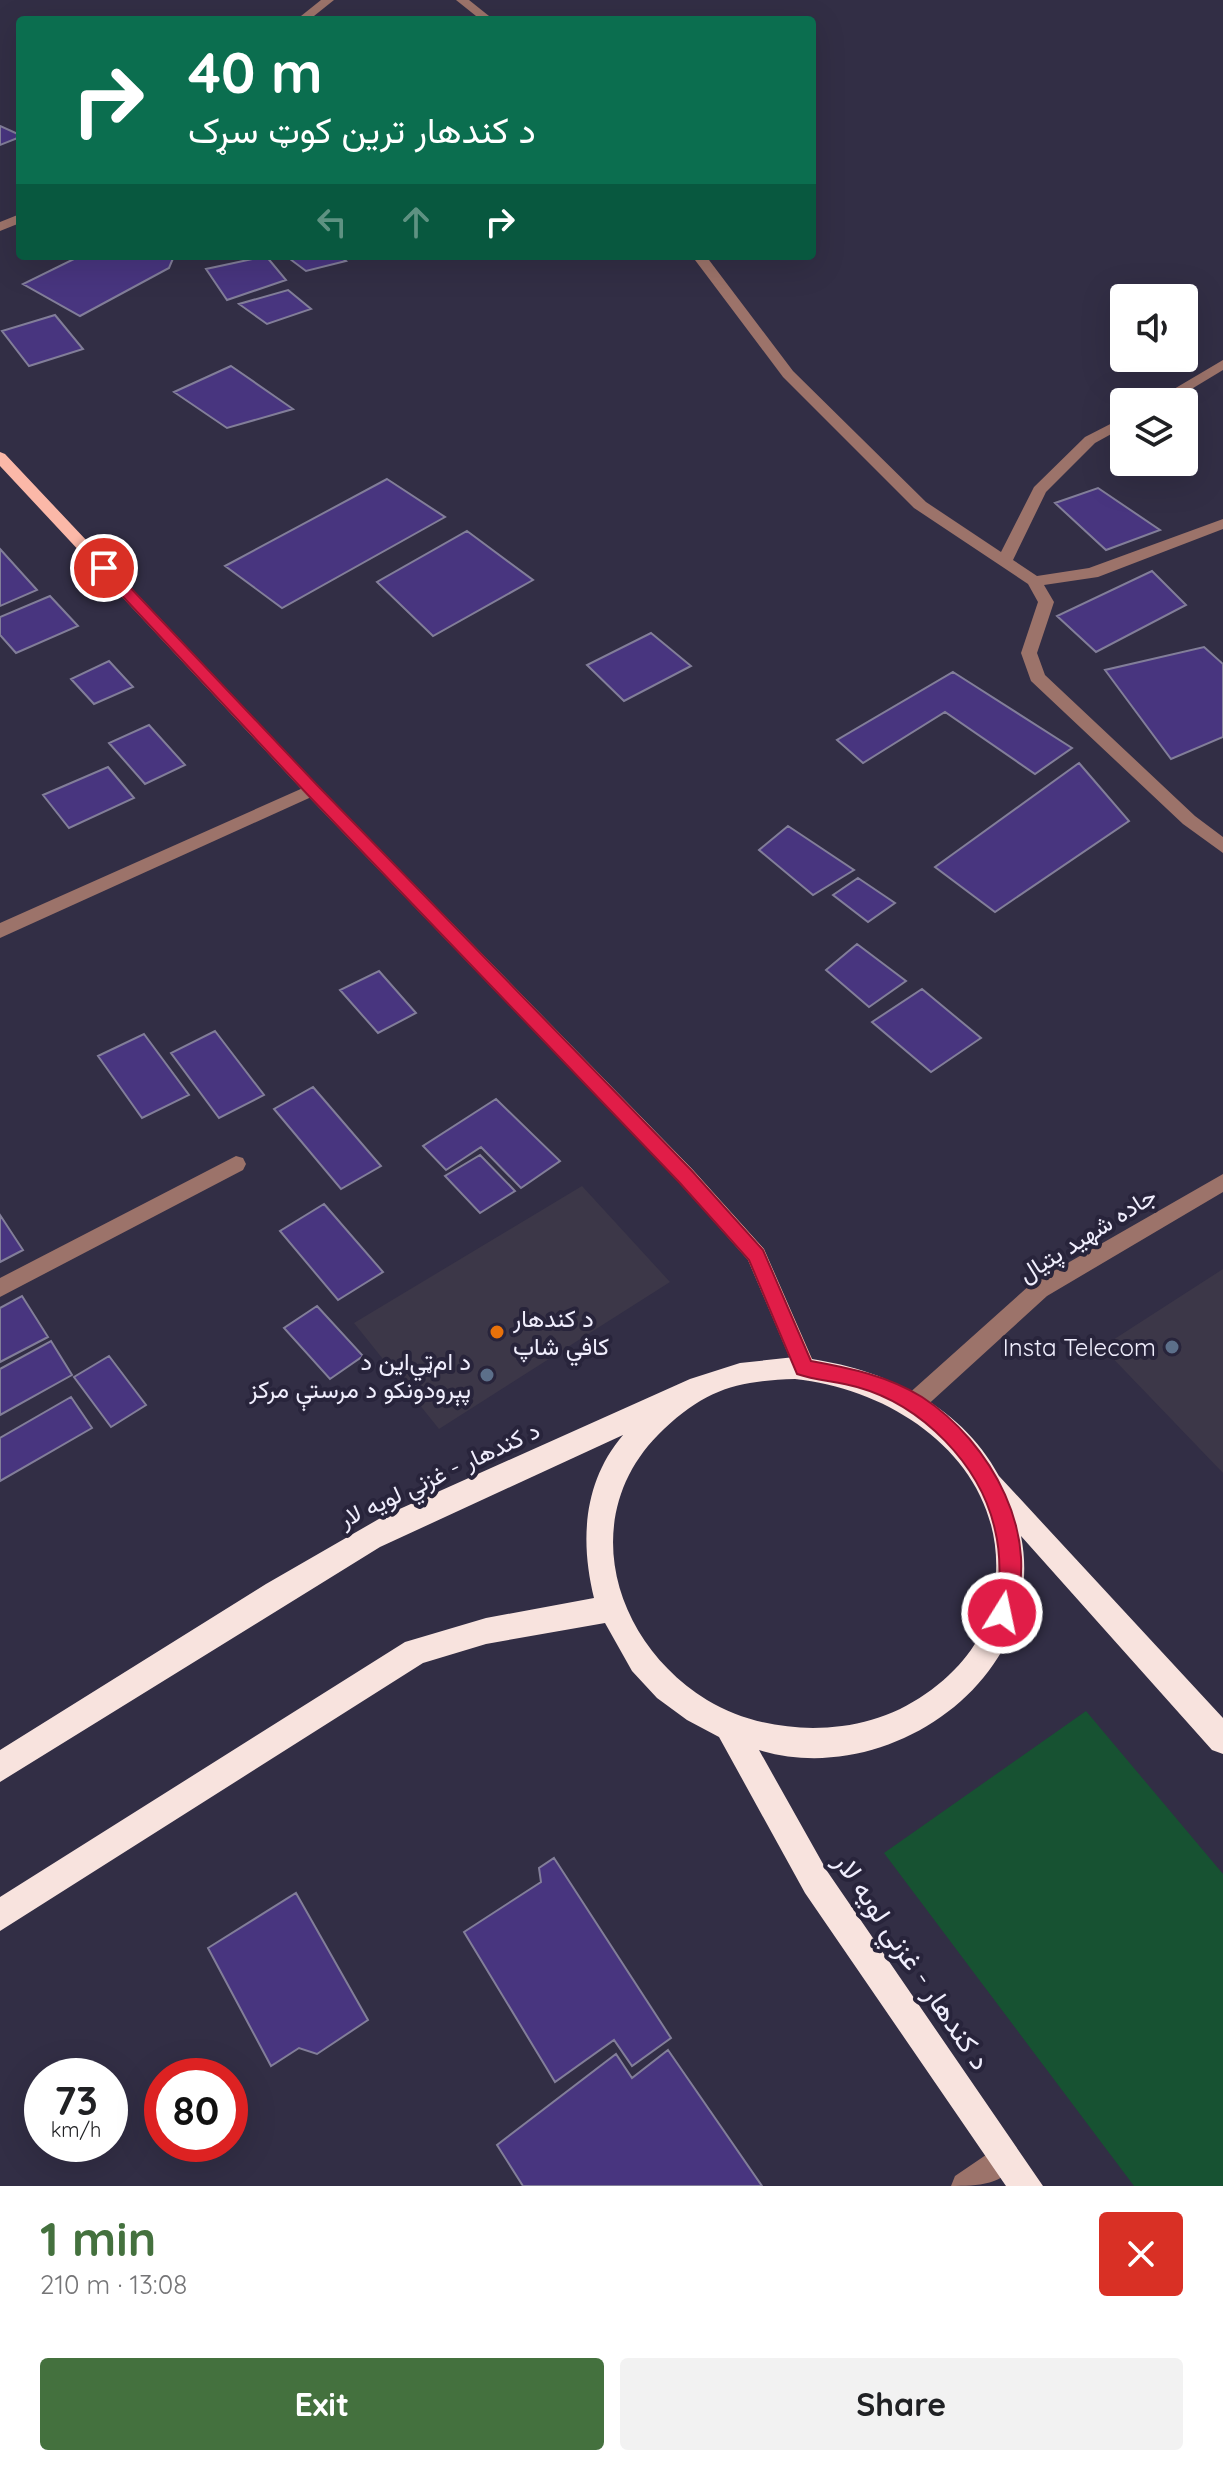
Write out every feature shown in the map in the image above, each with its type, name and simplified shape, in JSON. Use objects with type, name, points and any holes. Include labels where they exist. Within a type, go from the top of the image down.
[{"type":"highway","name":"د کندهار - غزني لويه لار","points":[[0,1767],[374,1535],[740,1373],[805,1368],[862,1379],[914,1403],[955,1437],[988,1479]]},
{"type":"highway","points":[[681,1398],[636,1437],[606,1488],[598,1548],[610,1609],[636,1657],[678,1697],[730,1727],[792,1742],[856,1740],[914,1721],[962,1685],[995,1639],[1010,1586],[1006,1531],[988,1479]]},
{"type":"highway","points":[[988,1479],[1223,1740]]},
{"type":"highway","points":[[0,1915],[415,1652],[486,1631],[610,1609]]},
{"type":"highway","name":"د کندهار - غزني لويه لار","points":[[730,1727],[816,1882],[1026,2186]]},
{"type":"main road","points":[[0,457],[312,790],[686,1176],[756,1255],[805,1368]]},
{"type":"street","points":[[307,16],[328,0]]},
{"type":"street","points":[[462,0],[483,16]]},
{"type":"street","points":[[702,260],[788,374],[920,505],[1034,581],[1046,602],[1029,653],[1037,677],[1189,820],[1223,847]]},
{"type":"street","points":[[1183,388],[1223,364]]},
{"type":"street","points":[[1004,561],[1039,490],[1090,440],[1110,429]]},
{"type":"street","points":[[1034,581],[1092,573],[1223,524]]},
{"type":"street","points":[[0,931],[312,790]]},
{"type":"street","points":[[0,1288],[236,1164]]},
{"type":"street","name":"جاده شهید پتیال","points":[[914,1403],[1039,1290],[1223,1182]]},
{"type":"street","points":[[965,2186],[1005,2156]]},
{"type":"shaded area","points":[[582,1186],[670,1282],[439,1429],[354,1323]]},
{"type":"shaded area","points":[[1223,1269],[1223,1473],[1102,1347]]},
{"type":"green space","points":[[1086,1711],[1223,1874],[1223,2186],[1134,2186],[884,1853]]},
{"type":"building","points":[[0,126],[16,133],[16,139],[0,145]]},
{"type":"building","points":[[72,260],[172,260],[169,268],[80,316],[23,284]]},
{"type":"building","points":[[248,260],[269,260],[286,280],[227,300],[206,269]]},
{"type":"building","points":[[291,260],[346,261],[306,271]]},
{"type":"building","points":[[288,290],[311,309],[267,324],[239,304]]},
{"type":"building","points":[[55,315],[83,349],[29,366],[2,331]]},
{"type":"building","points":[[231,366],[293,409],[227,428],[174,392]]},
{"type":"building","points":[[387,479],[445,517],[282,608],[225,566]]},
{"type":"building","points":[[1098,488],[1160,530],[1106,550],[1055,503]]},
{"type":"building","points":[[467,531],[533,580],[433,636],[377,582]]},
{"type":"building","points":[[0,549],[37,590],[0,606]]},
{"type":"building","points":[[1152,571],[1186,605],[1096,652],[1057,616]]},
{"type":"building","points":[[50,596],[78,626],[16,653],[0,635],[0,617]]},
{"type":"building","points":[[651,633],[691,666],[624,701],[587,665]]},
{"type":"building","points":[[1204,647],[1223,664],[1223,737],[1171,759],[1105,670]]},
{"type":"building","points":[[109,661],[133,687],[94,704],[71,679]]},
{"type":"building","points":[[953,672],[1072,748],[1035,774],[945,712],[863,763],[837,740]]},
{"type":"building","points":[[149,725],[185,765],[145,784],[109,743]]},
{"type":"building","points":[[1079,763],[1129,821],[995,912],[935,867]]},
{"type":"building","points":[[108,767],[134,798],[69,828],[43,795]]},
{"type":"building","points":[[788,826],[854,870],[813,895],[759,850]]},
{"type":"building","points":[[858,878],[895,903],[868,922],[833,895]]},
{"type":"building","points":[[857,944],[906,981],[869,1007],[826,970]]},
{"type":"building","points":[[379,971],[416,1013],[378,1033],[340,990]]},
{"type":"building","points":[[922,989],[981,1038],[931,1072],[872,1022]]},
{"type":"building","points":[[215,1031],[264,1095],[219,1118],[171,1053]]},
{"type":"building","points":[[144,1034],[189,1095],[142,1118],[98,1056]]},
{"type":"building","points":[[313,1087],[381,1166],[341,1189],[274,1109]]},
{"type":"building","points":[[496,1099],[560,1161],[521,1188],[481,1147],[446,1170],[423,1146]]},
{"type":"building","points":[[480,1155],[515,1191],[480,1213],[445,1176]]},
{"type":"building","points":[[324,1204],[383,1272],[338,1300],[280,1231]]},
{"type":"building","points":[[0,1215],[23,1250],[0,1262]]},
{"type":"building","points":[[22,1296],[48,1337],[0,1362],[0,1308]]},
{"type":"building","points":[[317,1306],[363,1356],[330,1379],[284,1328]]},
{"type":"building","points":[[51,1341],[72,1375],[0,1415],[0,1369]]},
{"type":"building","points":[[109,1356],[146,1405],[111,1427],[74,1377]]},
{"type":"building","points":[[71,1397],[92,1428],[0,1481],[0,1438]]},
{"type":"building","points":[[554,1858],[671,2038],[632,2066],[614,2040],[555,2082],[464,1932],[541,1882],[539,1868]]},
{"type":"building","points":[[296,1893],[368,2020],[317,2054],[299,2048],[271,2066],[208,1948]]},
{"type":"building","points":[[668,2050],[762,2186],[523,2186],[497,2145],[616,2054],[632,2078]]},
{"type":"place","name":"د کندهار کافي شاپ","points":[[497,1332]]},
{"type":"place","name":"Insta Telecom","points":[[1172,1347]]},
{"type":"place","name":"د ام‌ټي‌اين د پېرودونکو د مرستې مرکز","points":[[487,1375]]},
{"type":"route","points":[[104,568],[312,790],[686,1176],[756,1255],[805,1368],[862,1379],[914,1403],[955,1437],[988,1479],[1006,1531],[1010,1586],[1002,1613]]}]
